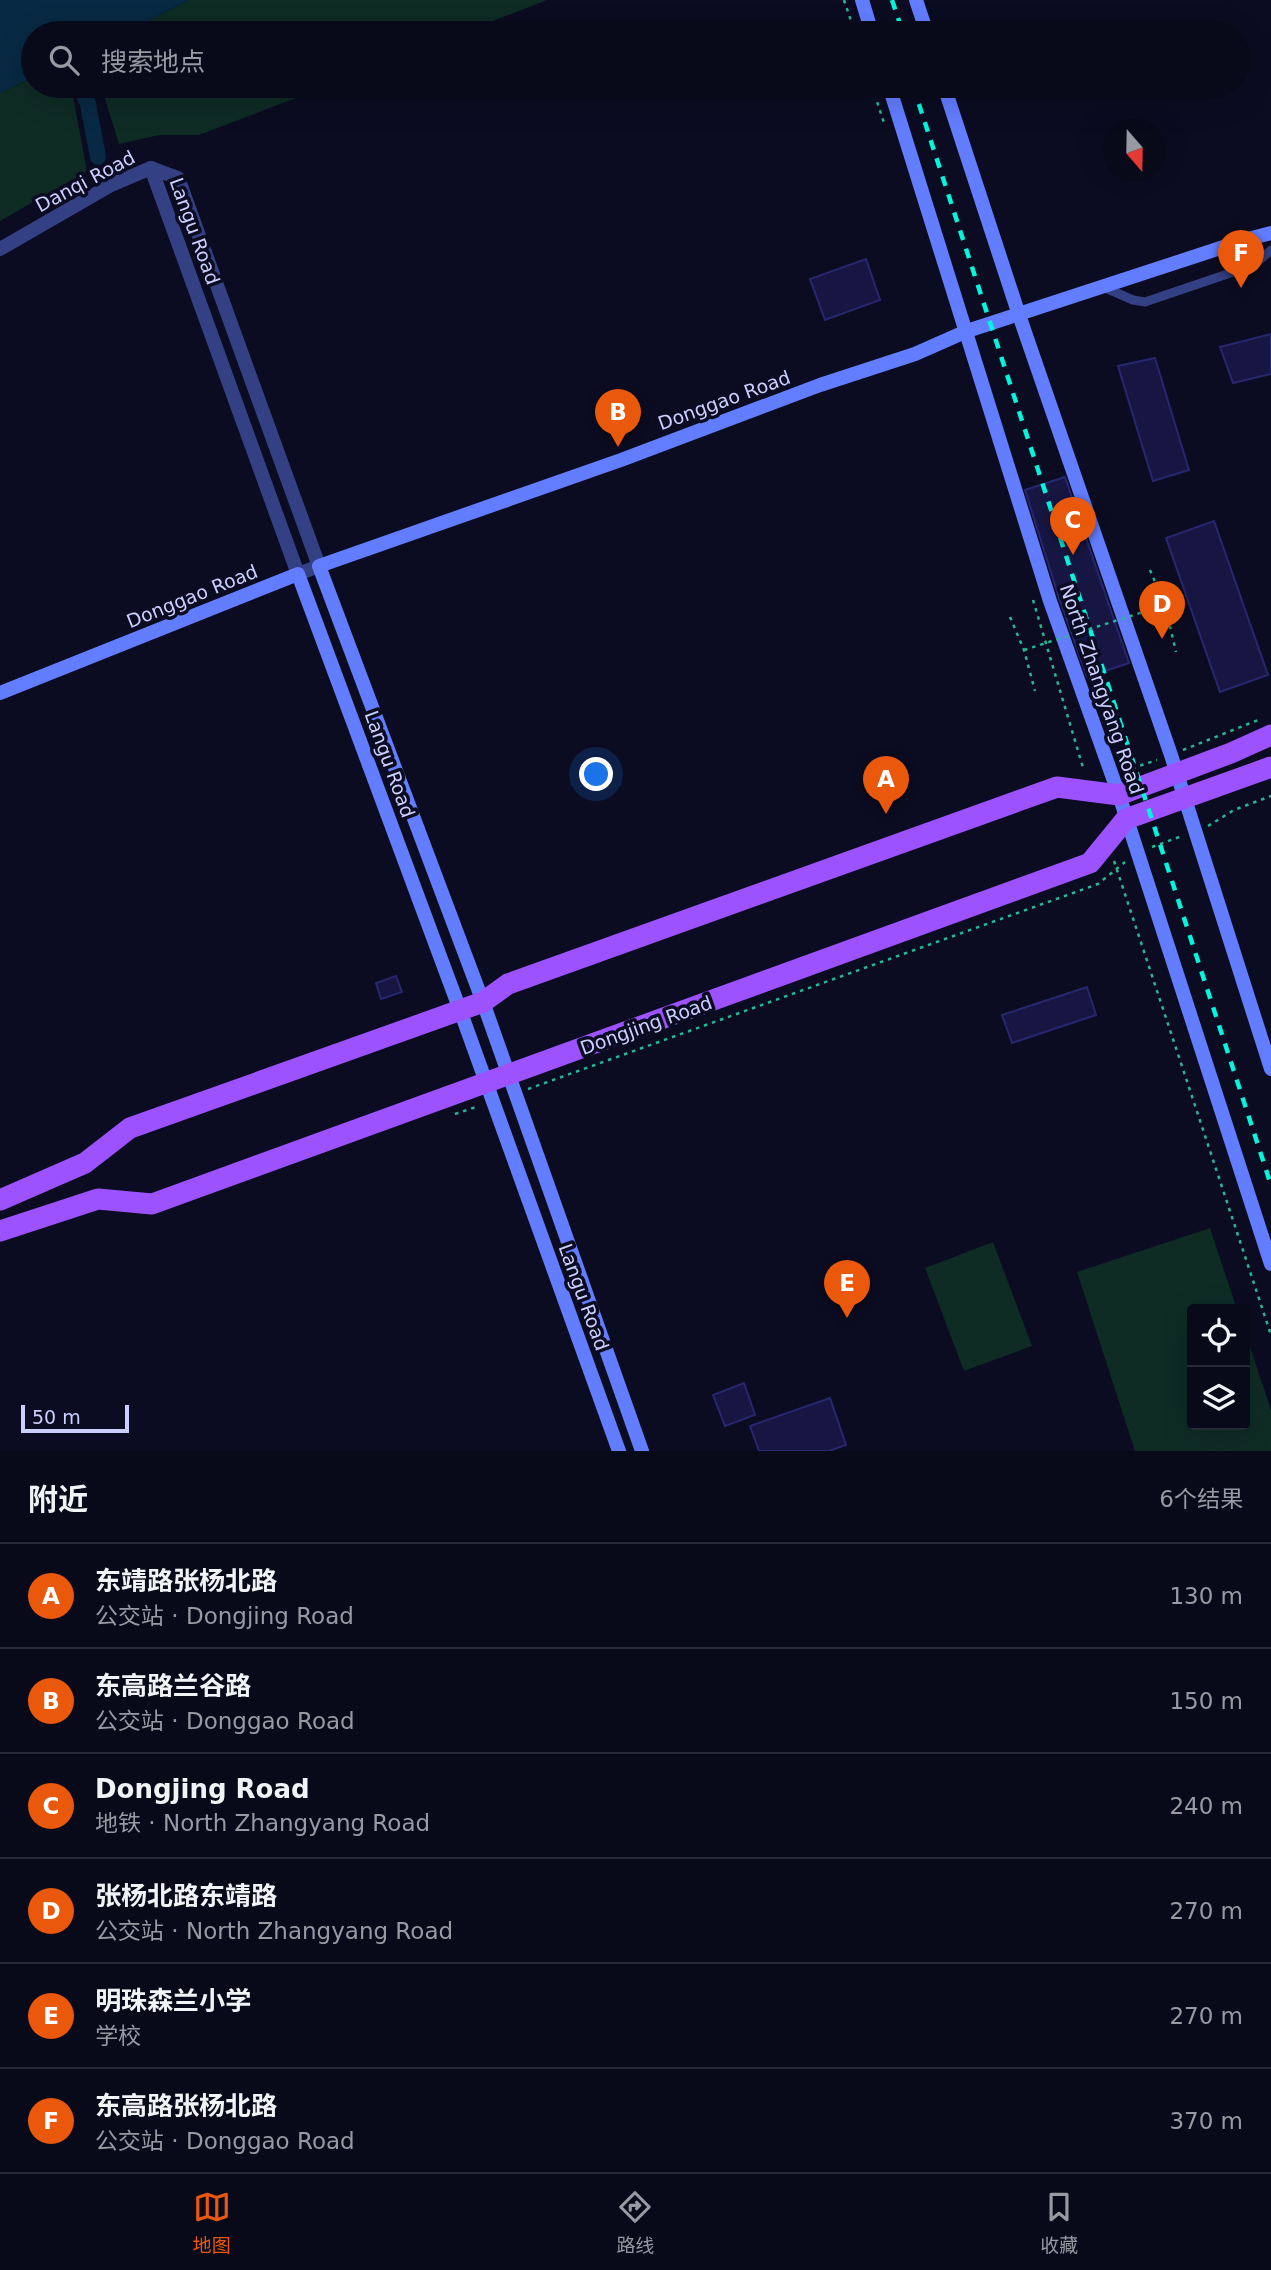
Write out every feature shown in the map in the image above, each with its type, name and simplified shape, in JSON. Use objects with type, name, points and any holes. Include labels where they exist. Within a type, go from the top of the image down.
[{"type":"main road","points":[[0,1200],[85,1163],[130,1128],[483,1002],[508,984],[1058,787],[1119,795],[1271,737]]},
{"type":"main road","name":"Dongjing Road","points":[[0,1231],[98,1199],[152,1204],[1090,863],[1126,819],[1271,767]]},
{"type":"street","points":[[862,0],[869,21]]},
{"type":"street","points":[[916,0],[923,21]]},
{"type":"street","name":"North Zhangyang Road","points":[[893,98],[1050,601],[1119,795],[1271,1264]]},
{"type":"street","points":[[948,98],[1184,797],[1271,1069]]},
{"type":"street","name":"Danqi Road","points":[[0,249],[111,186],[151,168]]},
{"type":"street","name":"Langu Road","points":[[151,168],[177,178],[483,1002],[642,1451]]},
{"type":"street","name":"Langu Road","points":[[151,168],[487,1083],[618,1451]]},
{"type":"street","name":"Donggao Road","points":[[0,693],[319,566],[621,460],[820,385],[915,354],[967,331],[1271,233]]},
{"type":"lane","points":[[1103,287],[1144,302],[1254,265],[1271,250]]},
{"type":"path","points":[[844,0],[851,21]]},
{"type":"path","points":[[876,98],[885,125]]},
{"type":"path","points":[[1150,570],[1165,605],[1176,652]]},
{"type":"path","points":[[1031,593],[1090,791]]},
{"type":"path","points":[[1024,650],[1165,605]]},
{"type":"path","points":[[1010,617],[1024,650],[1035,691]]},
{"type":"path","points":[[1107,842],[1271,1335]]},
{"type":"green space","points":[[188,0],[547,0],[493,21],[147,21]]},
{"type":"green space","points":[[21,83],[21,98],[73,98],[87,171],[0,221],[0,93]]},
{"type":"green space","points":[[105,98],[296,98],[199,135],[159,135],[119,144]]},
{"type":"green space","points":[[1210,1228],[1235,1304],[1187,1304],[1187,1430],[1250,1430],[1250,1347],[1271,1410],[1271,1451],[1135,1451],[1077,1272]]},
{"type":"green space","points":[[993,1242],[1032,1346],[964,1371],[925,1268]]},
{"type":"water","points":[[0,0],[188,0],[147,21],[21,21],[21,83],[0,93]]},
{"type":"building","points":[[866,259],[880,300],[825,320],[810,279]]},
{"type":"building","points":[[1271,334],[1271,374],[1233,383],[1220,347]]},
{"type":"building","points":[[1155,358],[1189,470],[1153,481],[1118,366]]},
{"type":"building","points":[[1065,477],[1129,663],[1087,677],[1025,490]]},
{"type":"building","points":[[1214,521],[1268,675],[1220,692],[1166,538]]},
{"type":"building","points":[[396,976],[402,992],[381,999],[376,983]]},
{"type":"building","points":[[1087,987],[1096,1015],[1012,1043],[1002,1015]]},
{"type":"building","points":[[744,1383],[755,1415],[725,1426],[713,1395]]},
{"type":"building","points":[[830,1398],[846,1445],[829,1451],[759,1451],[750,1426]]},
{"type":"waterway","points":[[85,98],[98,157]]},
{"type":"railway","points":[[892,0],[899,21]]},
{"type":"railway","points":[[917,98],[1271,1185]]},
{"type":"place","name":"东高路张杨北路","points":[[1241,288]]},
{"type":"place","name":"东高路兰谷路","points":[[618,447]]},
{"type":"place","name":"Dongjing Road","points":[[1073,555]]},
{"type":"place","name":"张杨北路东靖路","points":[[1162,639]]},
{"type":"place","name":"东靖路张杨北路","points":[[886,814]]},
{"type":"place","name":"明珠森兰小学","points":[[847,1318]]}]
